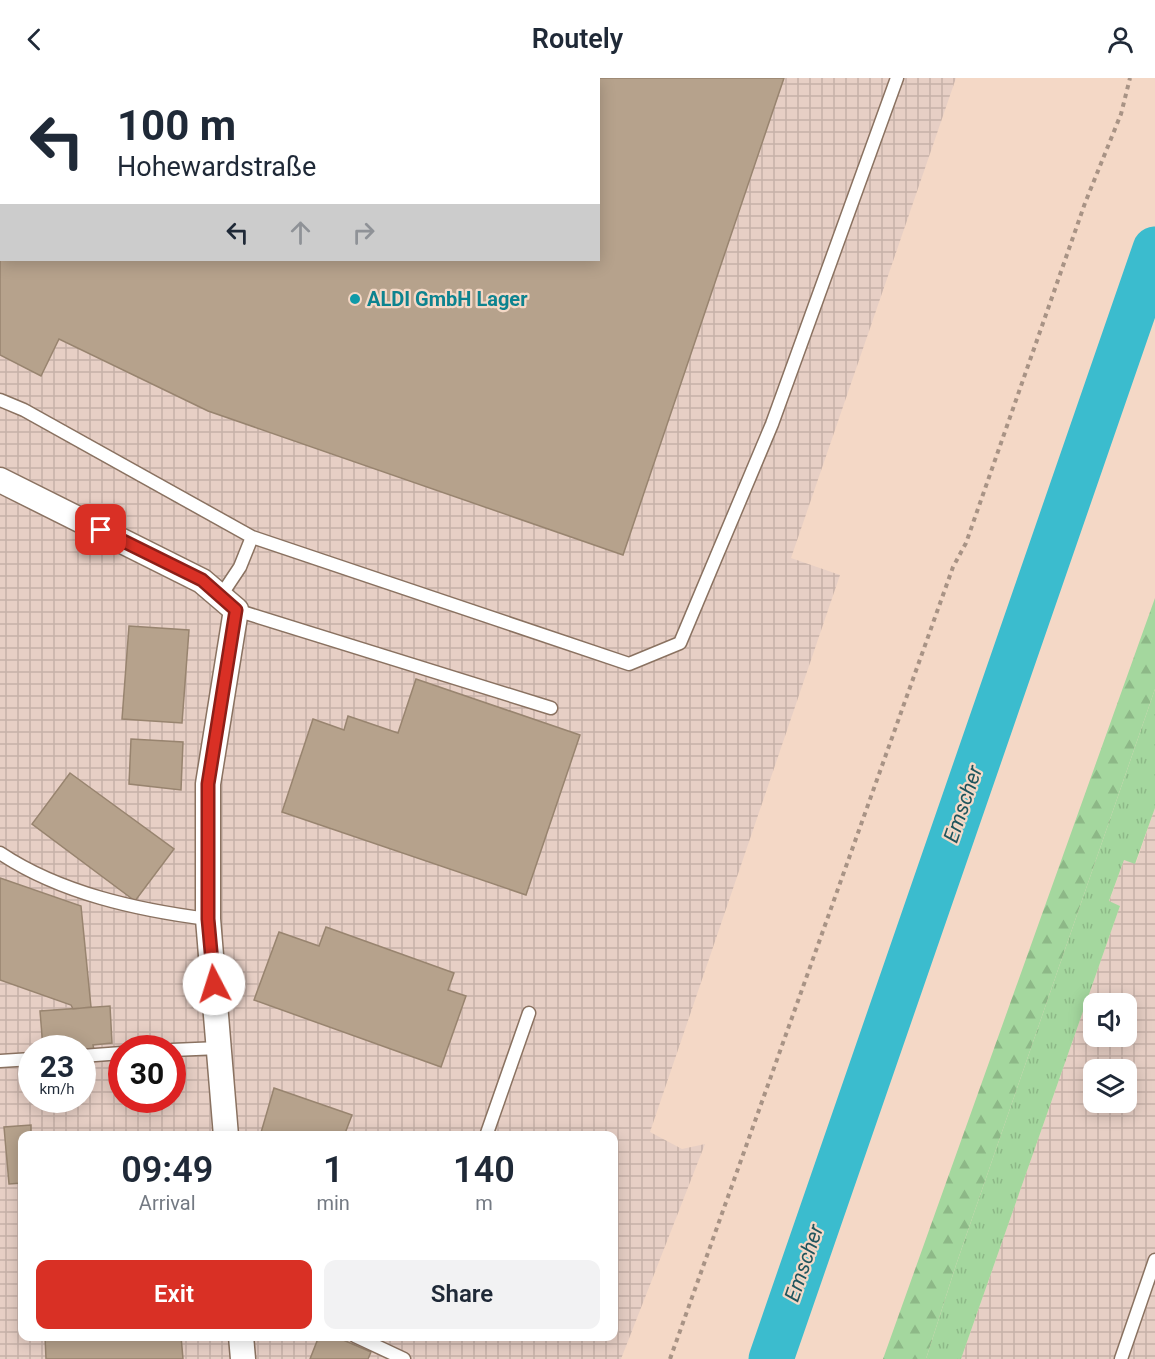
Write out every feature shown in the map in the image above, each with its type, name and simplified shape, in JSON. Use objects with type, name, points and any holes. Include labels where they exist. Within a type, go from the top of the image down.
[{"type":"street","points":[[0,480],[202,580],[228,604],[208,784],[208,919],[226,1131]]},
{"type":"street","points":[[241,1341],[243,1359]]},
{"type":"lane","points":[[0,400],[24,410],[252,537],[629,664],[680,643],[772,424],[897,78]]},
{"type":"lane","points":[[252,537],[228,604],[551,708]]},
{"type":"lane","points":[[0,853],[24,868],[106,899],[162,913],[208,919]]},
{"type":"lane","points":[[488,1131],[529,1013]]},
{"type":"lane","points":[[186,1049],[219,1048]]},
{"type":"lane","points":[[0,1061],[18,1060]]},
{"type":"lane","points":[[1120,1359],[1155,1260]]},
{"type":"lane","points":[[366,1341],[404,1359]]},
{"type":"path","points":[[670,1359],[952,567],[966,543],[1086,203],[1121,114],[1130,78]]},
{"type":"shaded area","points":[[600,78],[956,78],[791,558],[840,575],[650,1132],[682,1149],[705,1144],[621,1359],[0,1359],[0,261],[600,261]]},
{"type":"shaded area","points":[[1155,808],[1155,1359],[961,1359],[1083,1011],[1083,1047],[1137,1047],[1137,993],[1089,993],[1120,906],[1109,902],[1124,860],[1136,863]]},
{"type":"green space","points":[[1155,598],[1155,689],[956,1265],[926,1359],[883,1359]]},
{"type":"green space","points":[[1155,689],[1155,808],[1135,864],[1124,860],[1109,901],[1120,906],[1089,993],[1083,993],[1083,1011],[961,1359],[926,1359],[956,1265]]},
{"type":"building","name":"ALDI GmbH Lager","points":[[600,78],[784,78],[623,555],[208,411],[59,339],[41,376],[0,355],[0,261],[600,261]]},
{"type":"building","points":[[129,626],[189,630],[182,723],[122,719]]},
{"type":"building","points":[[416,679],[580,735],[526,895],[282,812],[313,719],[344,730],[348,716],[398,733]]},
{"type":"building","points":[[131,739],[183,742],[181,790],[129,784]]},
{"type":"building","points":[[70,773],[174,849],[135,901],[32,824]]},
{"type":"building","points":[[0,878],[81,906],[91,1007],[73,1009],[71,1005],[0,980]]},
{"type":"building","points":[[326,927],[454,973],[448,990],[466,996],[441,1067],[254,1000],[279,932],[319,946]]},
{"type":"building","points":[[110,1006],[112,1035],[108,1035],[108,1043],[96,1045],[96,1035],[42,1035],[40,1011]]},
{"type":"building","points":[[274,1088],[352,1115],[346,1131],[261,1131]]},
{"type":"building","points":[[31,1125],[31,1131],[18,1131],[18,1183],[9,1184],[4,1127]]},
{"type":"building","points":[[45,1341],[181,1341],[183,1359],[46,1359]]},
{"type":"building","points":[[317,1341],[346,1341],[371,1352],[368,1359],[310,1359]]},
{"type":"waterway","name":"Emscher","points":[[771,1359],[1155,249]]},
{"type":"place","name":"ALDI GmbH Lager","points":[[355,299]]},
{"type":"route","points":[[101,530],[202,580],[236,610],[208,784],[208,919],[214,984]]}]
